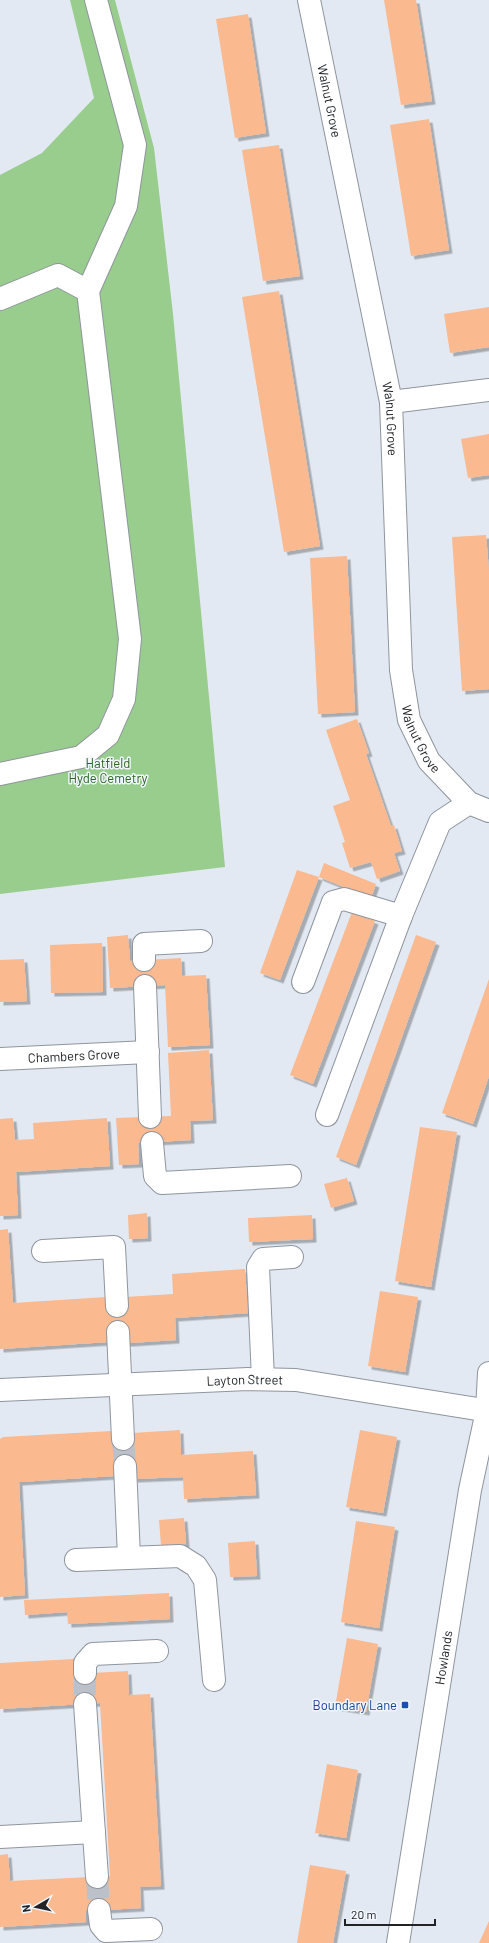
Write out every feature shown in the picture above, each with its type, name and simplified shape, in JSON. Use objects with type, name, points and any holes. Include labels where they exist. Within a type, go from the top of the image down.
[{"type":"street","points":[[0,774],[81,757],[108,735],[124,699],[130,639],[88,291],[126,206],[135,145],[96,0]]},
{"type":"street","name":"Walnut Grove","points":[[309,0],[391,402],[401,670],[409,720],[429,761],[469,803],[489,811]]},
{"type":"street","points":[[0,299],[58,275],[88,291]]},
{"type":"street","points":[[391,402],[489,390]]},
{"type":"street","points":[[327,1115],[401,916],[440,822],[469,803]]},
{"type":"street","points":[[303,982],[333,902],[344,899],[401,916]]},
{"type":"street","points":[[144,960],[144,944],[201,941]]},
{"type":"street","points":[[145,986],[150,1117]]},
{"type":"street","name":"Chambers Grove","points":[[0,1059],[148,1052]]},
{"type":"street","points":[[152,1142],[155,1176],[162,1183],[290,1176]]},
{"type":"street","points":[[43,1251],[114,1247],[117,1306]]},
{"type":"street","points":[[263,1379],[258,1267],[263,1259],[292,1256]]},
{"type":"street","points":[[118,1332],[124,1440]]},
{"type":"street","name":"Howlands","points":[[398,1943],[470,1490],[488,1411],[489,1373]]},
{"type":"street","name":"Layton Street","points":[[0,1390],[263,1379],[296,1380],[488,1411]]},
{"type":"street","points":[[125,1466],[129,1557]]},
{"type":"street","points":[[76,1560],[180,1556],[196,1566],[205,1580],[214,1680]]},
{"type":"street","points":[[85,1673],[85,1663],[93,1654],[158,1651]]},
{"type":"street","points":[[86,1704],[97,1877]]},
{"type":"street","points":[[0,1837],[94,1832]]},
{"type":"street","points":[[99,1910],[100,1925],[106,1931],[151,1929]]},
{"type":"green space","name":"Hatfield Hyde Cemetry","points":[[70,0],[115,0],[154,148],[173,314],[225,867],[0,894],[0,175],[42,153],[94,98]]},
{"type":"building","points":[[384,0],[416,0],[432,101],[401,105]]},
{"type":"building","points":[[248,14],[266,133],[235,138],[216,19]]},
{"type":"building","points":[[429,119],[449,250],[411,256],[390,125]]},
{"type":"building","points":[[279,145],[300,276],[263,281],[242,150]]},
{"type":"building","points":[[279,291],[320,546],[284,552],[242,297]]},
{"type":"building","points":[[489,307],[489,347],[450,353],[444,314]]},
{"type":"building","points":[[489,434],[489,475],[468,478],[461,439]]},
{"type":"building","points":[[486,535],[489,571],[489,689],[462,691],[452,537]]},
{"type":"building","points":[[347,556],[355,712],[318,714],[310,558]]},
{"type":"building","points":[[357,719],[369,753],[366,754],[391,826],[394,825],[402,851],[394,853],[400,871],[377,879],[371,862],[350,868],[342,843],[345,842],[333,806],[350,800],[326,730]]},
{"type":"building","points":[[324,863],[376,884],[371,898],[319,877]]},
{"type":"building","points":[[297,870],[319,877],[280,980],[260,973]]},
{"type":"building","points":[[352,912],[375,921],[313,1084],[290,1075]]},
{"type":"building","points":[[128,935],[130,961],[181,958],[182,976],[206,975],[210,1045],[168,1047],[165,985],[110,988],[107,937]]},
{"type":"building","points":[[416,935],[436,942],[356,1165],[336,1157]]},
{"type":"building","points":[[102,943],[103,992],[51,993],[50,945]]},
{"type":"building","points":[[24,959],[27,1001],[0,1002],[0,960]]},
{"type":"building","points":[[489,979],[489,1076],[473,1124],[442,1113]]},
{"type":"building","points":[[209,1050],[213,1120],[190,1121],[191,1140],[138,1143],[139,1164],[119,1165],[116,1118],[171,1116],[168,1053]]},
{"type":"building","points":[[13,1118],[15,1140],[34,1139],[33,1123],[107,1118],[110,1166],[16,1172],[18,1215],[0,1216],[0,1119]]},
{"type":"building","points":[[420,1127],[457,1132],[431,1287],[395,1281]]},
{"type":"building","points":[[347,1178],[354,1201],[331,1208],[324,1184]]},
{"type":"building","points":[[147,1213],[148,1238],[129,1239],[128,1215]]},
{"type":"building","points":[[312,1215],[313,1239],[249,1242],[248,1218]]},
{"type":"building","points":[[8,1229],[13,1303],[106,1297],[106,1306],[126,1305],[125,1297],[173,1294],[172,1274],[245,1269],[248,1313],[175,1318],[176,1340],[129,1343],[108,1342],[0,1349],[0,1230]]},
{"type":"building","points":[[380,1291],[418,1297],[405,1372],[368,1366]]},
{"type":"building","points":[[180,1430],[181,1455],[253,1451],[256,1495],[184,1499],[183,1477],[134,1479],[134,1466],[113,1467],[114,1476],[19,1482],[25,1595],[0,1597],[0,1439],[3,1437],[111,1431],[111,1440],[132,1439],[132,1433]]},
{"type":"building","points":[[360,1430],[397,1437],[383,1513],[346,1507]]},
{"type":"building","points":[[184,1518],[186,1544],[161,1545],[159,1520]]},
{"type":"building","points":[[356,1521],[395,1527],[379,1628],[341,1622]]},
{"type":"building","points":[[255,1541],[257,1576],[230,1577],[228,1543]]},
{"type":"building","points":[[169,1593],[170,1619],[68,1624],[67,1612],[25,1615],[24,1600]]},
{"type":"building","points":[[347,1638],[378,1644],[366,1712],[335,1707]]},
{"type":"building","points":[[74,1659],[75,1674],[128,1671],[129,1695],[150,1694],[161,1886],[140,1887],[141,1908],[86,1911],[86,1922],[0,1927],[0,1855],[8,1854],[10,1881],[110,1876],[100,1703],[0,1709],[0,1663]]},
{"type":"building","points":[[327,1764],[358,1770],[346,1838],[315,1833]]},
{"type":"building","points":[[310,1865],[346,1871],[333,1943],[297,1943]]},
{"type":"building","points":[[489,1921],[489,1943],[479,1943]]},
{"type":"tunnel","points":[[123,1439],[125,1466]]},
{"type":"tunnel","points":[[85,1673],[85,1704]]},
{"type":"tunnel","points":[[97,1877],[99,1910]]},
{"type":"place","name":"Boundary Lane","points":[[405,1705]]}]
